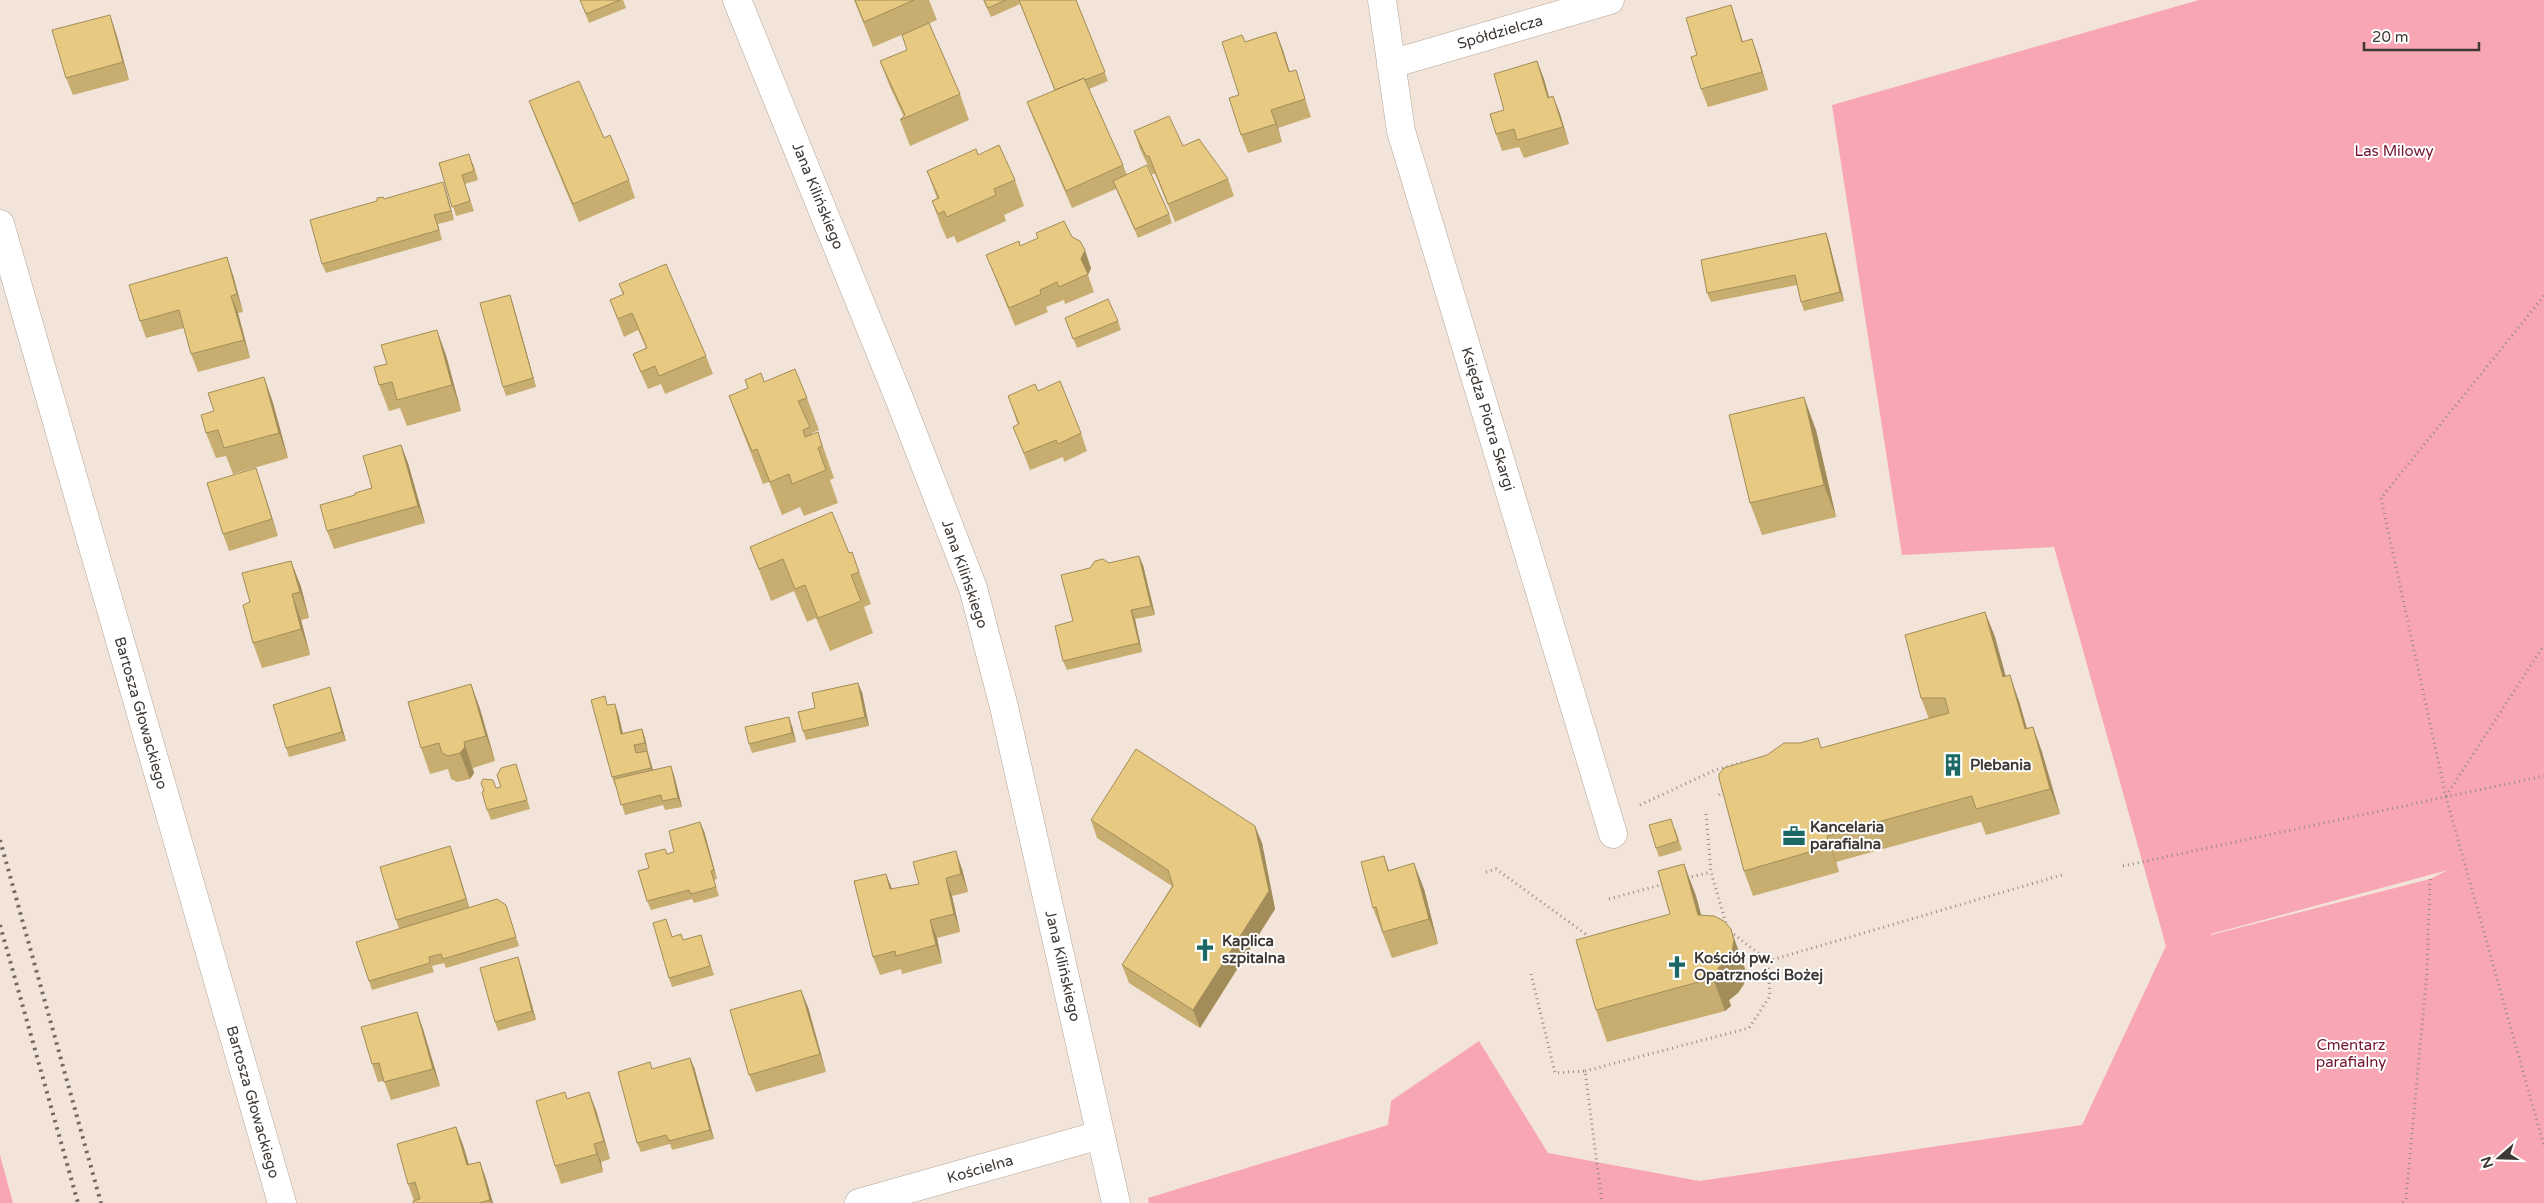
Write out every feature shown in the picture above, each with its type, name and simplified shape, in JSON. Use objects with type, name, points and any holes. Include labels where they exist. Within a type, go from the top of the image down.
[{"type":"street","name":"Jana Kilińskiego","points":[[737,0],[900,398],[973,588],[1004,707],[1116,1203]]},
{"type":"street","name":"Księdza Piotra Skargi","points":[[1382,0],[1401,131],[1613,834]]},
{"type":"street","name":"Spółdzielcza","points":[[1391,64],[1610,0]]},
{"type":"street","name":"Bartosza Głowackiego","points":[[0,224],[282,1203]]},
{"type":"street","name":"Kościelna","points":[[860,1203],[1100,1135]]},
{"type":"path","points":[[2544,296],[2381,498],[2446,797],[2544,1146]]},
{"type":"path","points":[[2446,797],[2544,646]]},
{"type":"path","points":[[1639,806],[1715,770],[1744,762],[1749,768]]},
{"type":"path","points":[[2123,866],[2544,776]]},
{"type":"path","points":[[1719,795],[1728,785]]},
{"type":"path","points":[[1531,974],[1555,1073],[1585,1071],[1749,1028],[1770,996],[1768,961],[1729,931],[1711,872],[1706,814]]},
{"type":"path","points":[[1486,872],[1496,869],[1587,935]]},
{"type":"path","points":[[1683,879],[1711,872]]},
{"type":"path","points":[[1768,961],[2065,874]]},
{"type":"path","points":[[2403,1203],[2406,1198],[2426,972],[2430,879]]},
{"type":"path","points":[[1610,898],[1674,882]]},
{"type":"path","points":[[1585,1071],[1602,1203]]},
{"type":"green space","points":[[2199,0],[2544,0],[2544,1203],[1149,1203],[1148,1198],[1388,1125],[1391,1101],[1479,1041],[1548,1153],[1699,1181],[2082,1125],[2166,946],[2054,547],[1902,555],[1832,105]],"holes":[[[2448,870],[2430,879],[2211,935]]]},
{"type":"green space","points":[[0,1155],[13,1203],[0,1203]]},
{"type":"building","points":[[580,0],[620,0],[586,14]]},
{"type":"building","points":[[855,0],[914,0],[864,22]]},
{"type":"building","points":[[984,0],[1006,0],[988,8]]},
{"type":"building","points":[[1019,0],[1076,0],[1105,72],[1055,90]]},
{"type":"building","points":[[1731,5],[1742,42],[1752,39],[1762,72],[1701,89],[1691,57],[1697,55],[1686,18]]},
{"type":"building","points":[[110,15],[123,62],[66,78],[52,30]]},
{"type":"building","points":[[929,23],[960,94],[900,120],[905,115],[880,61],[907,50],[902,35]]},
{"type":"building","points":[[1276,32],[1289,72],[1296,70],[1305,99],[1271,110],[1276,124],[1241,135],[1229,98],[1239,95],[1222,42],[1242,35],[1245,42]]},
{"type":"building","points":[[1537,61],[1548,98],[1553,96],[1563,127],[1517,140],[1514,129],[1496,134],[1490,114],[1504,110],[1494,74]]},
{"type":"building","points":[[1084,78],[1123,165],[1066,191],[1027,102]]},
{"type":"building","points":[[579,81],[604,138],[610,135],[629,180],[573,204],[529,101]]},
{"type":"building","points":[[1169,116],[1183,146],[1199,139],[1228,179],[1168,204],[1149,156],[1146,156],[1134,131]]},
{"type":"building","points":[[999,145],[1015,180],[994,189],[996,195],[947,217],[944,211],[938,214],[932,201],[939,198],[927,171],[976,149],[978,155]]},
{"type":"building","points":[[469,154],[474,171],[462,175],[470,201],[452,207],[439,163]]},
{"type":"building","points":[[1147,165],[1169,214],[1135,229],[1113,181]]},
{"type":"building","points":[[443,182],[451,211],[434,215],[439,230],[322,264],[310,220],[377,201],[377,198],[383,197],[384,199]]},
{"type":"building","points":[[1064,221],[1072,237],[1080,241],[1085,250],[1081,259],[1088,274],[1059,287],[1057,282],[1040,290],[1041,294],[1009,308],[986,255],[1019,241],[1020,246],[1038,238],[1036,233]]},
{"type":"building","points":[[1826,233],[1840,292],[1801,302],[1795,275],[1707,293],[1701,260]]},
{"type":"building","points":[[227,257],[237,294],[231,296],[244,340],[191,354],[179,310],[140,321],[129,285]]},
{"type":"building","points":[[666,264],[706,356],[659,376],[655,366],[641,372],[633,354],[647,348],[632,313],[618,319],[610,300],[624,294],[619,284]]},
{"type":"building","points":[[510,295],[533,378],[503,387],[480,303]]},
{"type":"building","points":[[1108,299],[1118,321],[1073,339],[1065,318]]},
{"type":"building","points":[[437,330],[452,385],[397,400],[392,382],[379,385],[374,367],[387,364],[381,345]]},
{"type":"building","points":[[795,369],[807,398],[798,401],[810,427],[803,430],[805,437],[818,432],[822,446],[818,448],[826,470],[792,484],[789,474],[770,482],[757,449],[752,451],[729,396],[748,388],[745,380],[761,373],[764,382]]},
{"type":"building","points":[[264,377],[279,433],[224,448],[218,430],[206,433],[201,415],[214,411],[208,393]]},
{"type":"building","points":[[1060,381],[1081,433],[1058,444],[1056,440],[1024,453],[1013,427],[1019,424],[1008,396],[1035,384],[1038,391]]},
{"type":"building","points":[[1804,397],[1824,485],[1750,503],[1729,415]]},
{"type":"building","points":[[401,445],[418,506],[327,531],[320,505],[372,488],[363,456]]},
{"type":"building","points":[[256,468],[272,519],[223,534],[207,483]]},
{"type":"building","points":[[832,512],[849,553],[852,552],[859,572],[851,575],[861,601],[818,618],[805,585],[795,589],[783,559],[759,569],[750,547]]},
{"type":"building","points":[[1139,556],[1151,606],[1131,610],[1139,643],[1063,661],[1055,626],[1073,621],[1061,575],[1090,568],[1095,561],[1103,559],[1109,563]]},
{"type":"building","points":[[291,561],[300,592],[292,594],[301,629],[253,643],[243,605],[250,602],[242,573]]},
{"type":"building","name":"Plebania","points":[[1985,612],[2003,677],[2010,675],[2025,729],[2033,727],[2050,789],[1976,809],[1972,796],[1827,836],[1830,846],[1744,871],[1719,778],[1719,774],[1724,768],[1767,755],[1784,743],[1800,743],[1818,738],[1821,748],[1949,713],[1945,698],[1921,698],[1905,635]]},
{"type":"building","points":[[858,683],[865,717],[803,731],[798,712],[815,708],[812,693]]},
{"type":"building","points":[[471,684],[486,736],[464,742],[465,747],[460,753],[448,756],[442,753],[439,743],[421,748],[408,702]]},
{"type":"building","points":[[330,687],[342,732],[286,748],[273,705]]},
{"type":"building","points":[[605,696],[607,705],[615,704],[621,734],[642,729],[645,743],[634,745],[636,753],[647,751],[651,768],[612,777],[591,700]]},
{"type":"building","points":[[789,717],[792,733],[749,744],[745,727]]},
{"type":"building","points":[[1136,749],[1255,826],[1269,891],[1193,1010],[1122,965],[1173,886],[1168,870],[1091,820]]},
{"type":"building","points":[[516,764],[527,800],[487,810],[482,792],[484,791],[481,783],[483,779],[493,780],[496,788],[501,787],[497,775],[501,768]]},
{"type":"building","points":[[671,766],[678,798],[662,801],[661,795],[621,805],[614,779]]},
{"type":"building","points":[[1671,819],[1678,841],[1656,848],[1649,825]]},
{"type":"building","points":[[700,822],[714,870],[711,871],[716,887],[691,894],[689,890],[647,901],[638,871],[649,868],[645,854],[665,849],[667,854],[674,852],[669,831]]},
{"type":"building","points":[[450,846],[466,899],[396,920],[380,867]]},
{"type":"building","points":[[956,851],[961,874],[946,878],[954,914],[930,920],[936,945],[896,956],[895,951],[873,957],[854,881],[886,874],[890,889],[919,884],[913,862]]},
{"type":"building","points":[[1384,856],[1388,871],[1414,863],[1429,919],[1383,932],[1376,907],[1373,908],[1361,862]]},
{"type":"building","points":[[1684,864],[1698,915],[1714,916],[1724,921],[1731,929],[1734,940],[1732,951],[1727,961],[1718,968],[1719,973],[1713,978],[1596,1010],[1576,940],[1670,914],[1658,871]]},
{"type":"building","points":[[497,899],[506,905],[516,937],[443,959],[441,954],[429,957],[430,963],[369,981],[356,942]]},
{"type":"building","points":[[666,919],[672,937],[681,934],[683,940],[701,935],[710,966],[669,978],[653,923]]},
{"type":"building","points":[[518,957],[532,1011],[495,1022],[480,968]]},
{"type":"building","points":[[801,990],[820,1054],[749,1075],[730,1010]]},
{"type":"building","points":[[417,1012],[433,1069],[384,1082],[379,1063],[372,1064],[361,1027]]},
{"type":"building","points":[[690,1058],[710,1130],[669,1141],[666,1135],[637,1143],[618,1072],[650,1062],[652,1069]]},
{"type":"building","points":[[565,1092],[567,1099],[589,1092],[604,1141],[594,1144],[597,1154],[555,1166],[536,1101]]},
{"type":"building","points":[[456,1127],[467,1165],[480,1162],[490,1200],[479,1203],[413,1203],[413,1201],[420,1199],[415,1182],[408,1184],[397,1144]]},
{"type":"railway","points":[[0,840],[101,1203]]},
{"type":"railway","points":[[0,925],[78,1203]]},
{"type":"place","name":"Plebania","points":[[1953,765]]},
{"type":"place","name":"Kancelaria parafialna","points":[[1794,836]]},
{"type":"place","name":"Kaplica szpitalna","points":[[1205,950]]},
{"type":"place","name":"Kościół pw. Opatrzności Bożej","points":[[1677,967]]},
{"type":"park label","name":"Las Milowy","points":[[2394,151]]},
{"type":"park label","name":"Cmentarz parafialny","points":[[2351,1054]]}]
